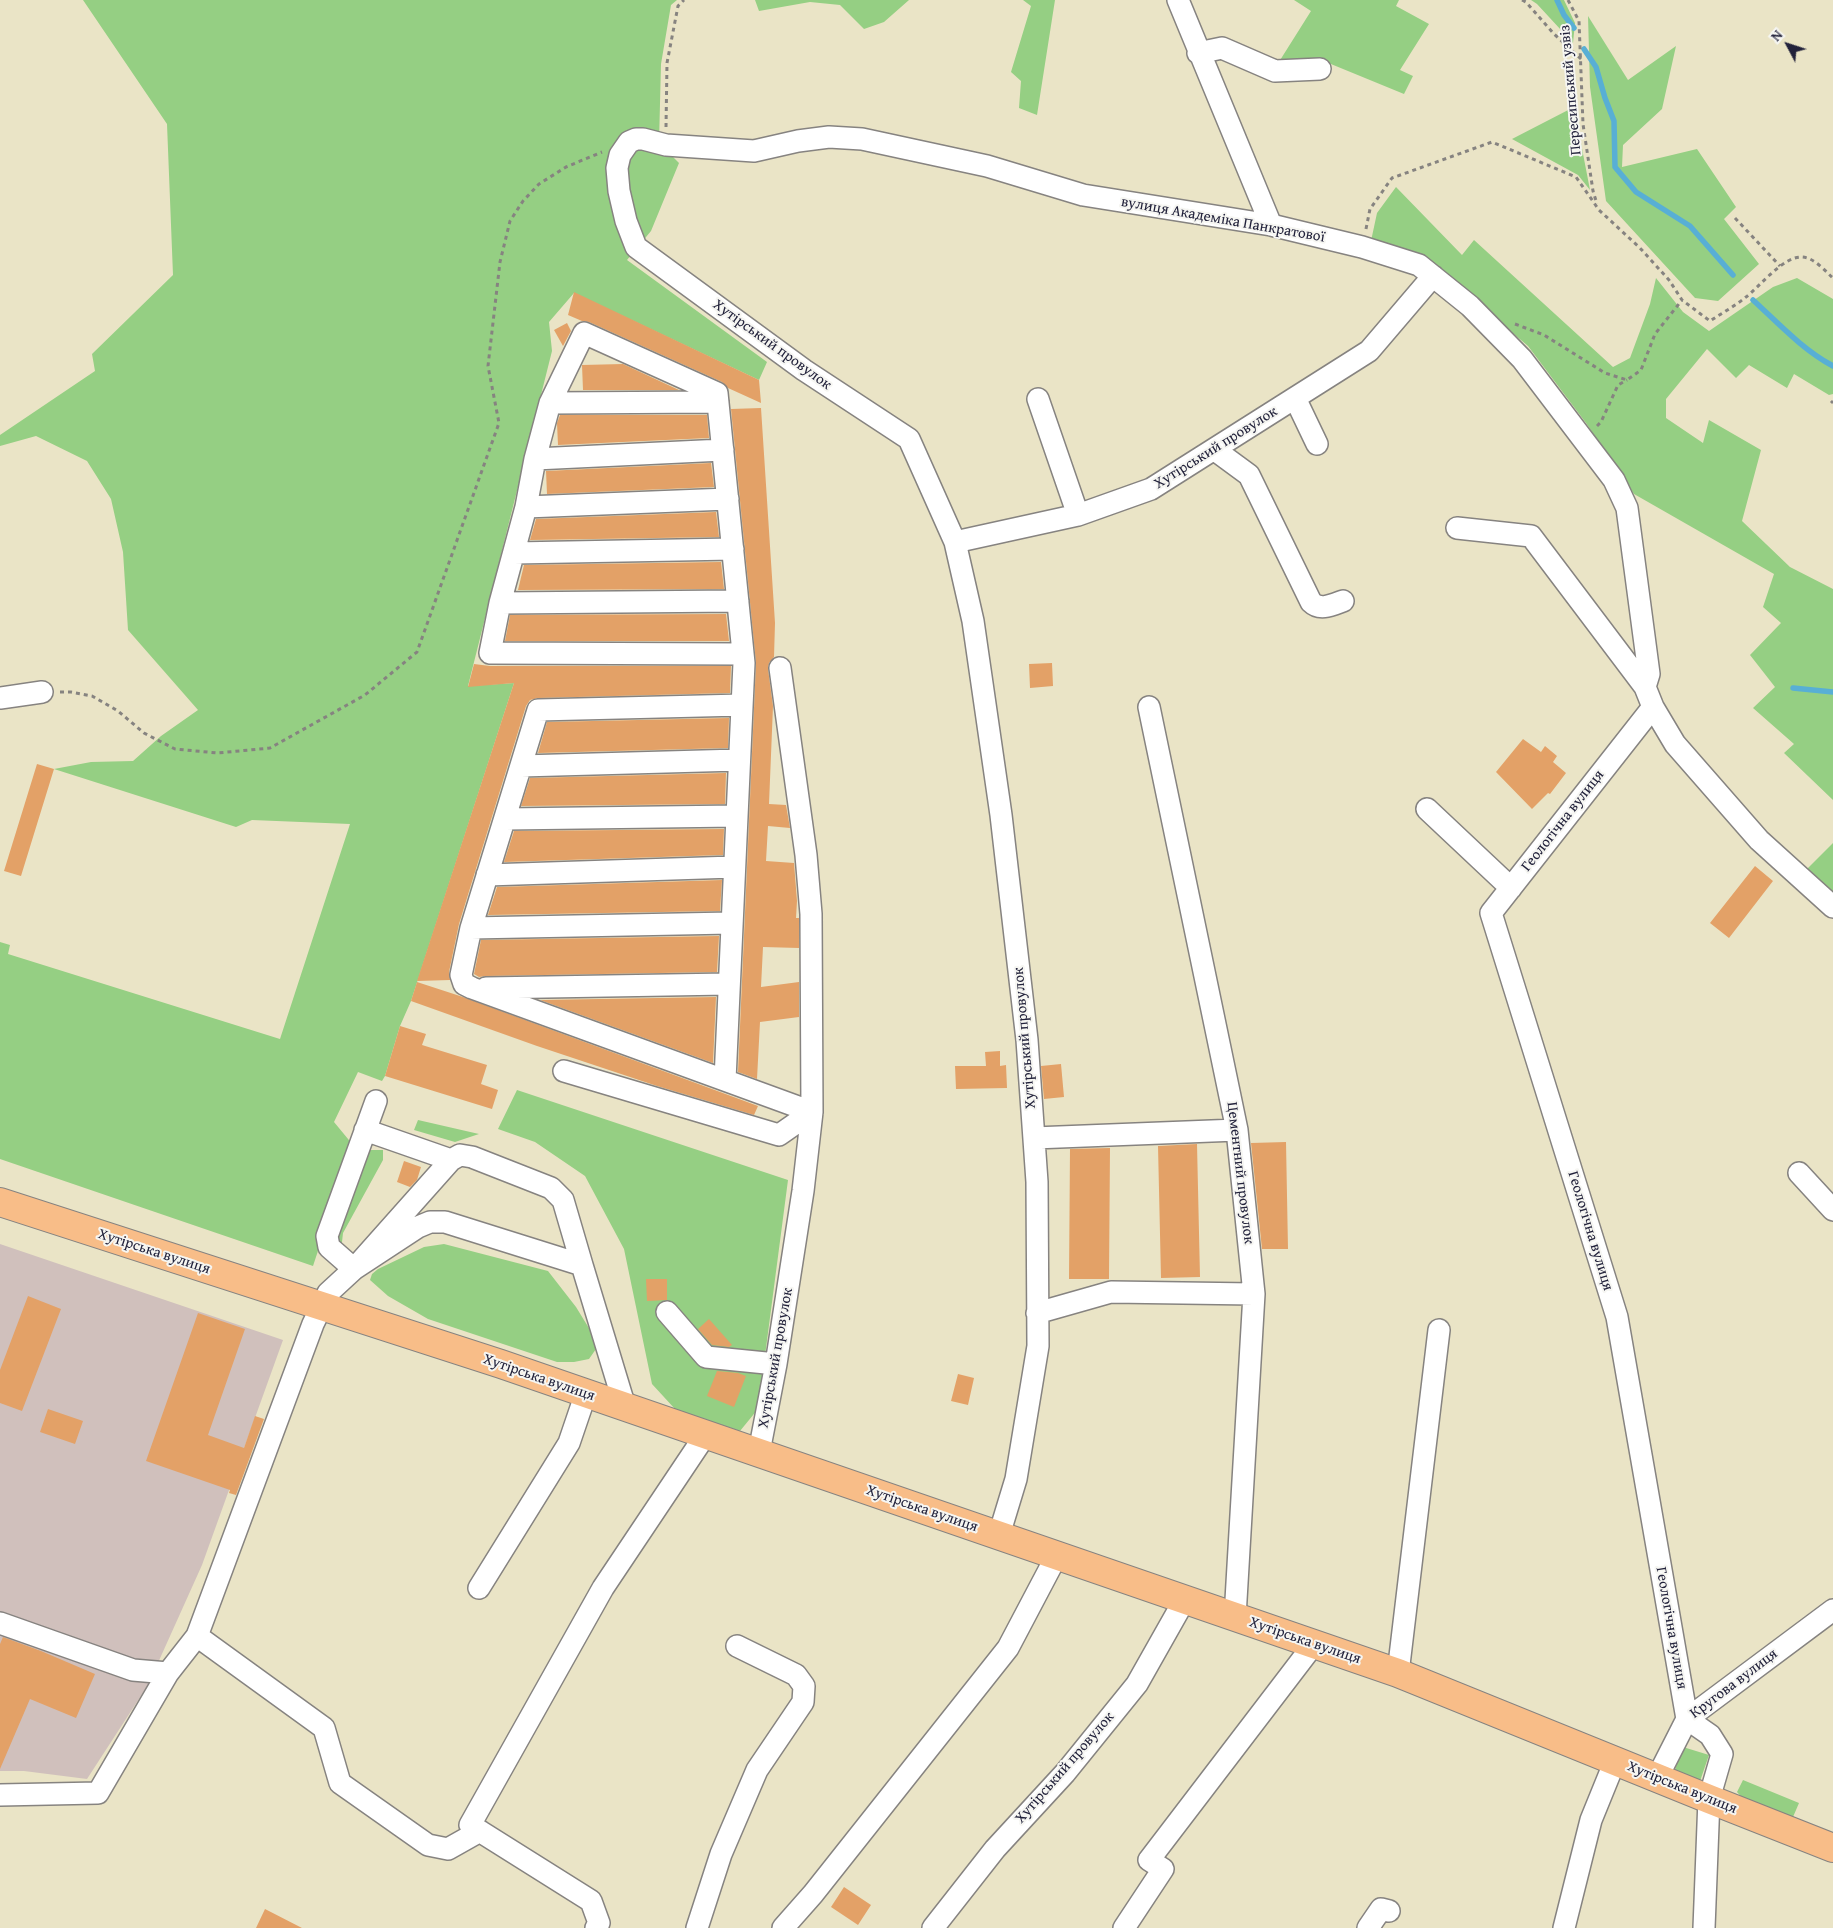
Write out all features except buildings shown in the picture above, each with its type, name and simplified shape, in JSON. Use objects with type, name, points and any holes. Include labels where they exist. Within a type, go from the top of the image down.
[{"type":"main road","name":"Хутірська вулиця","points":[[0,1202],[586,1393],[1398,1673],[1833,1848]]},
{"type":"street","points":[[1178,0],[1271,225]]},
{"type":"street","points":[[1198,52],[1222,48],[1275,71],[1320,69]]},
{"type":"street","name":"вулиця Академіка Панкратової","points":[[629,142],[643,139],[666,145],[754,151],[798,141],[829,137],[862,139],[987,166],[1083,195],[1271,225],[1362,247],[1419,265],[1470,306],[1522,359],[1614,480],[1627,508],[1649,674],[1645,687]]},
{"type":"street","name":"Хутірський провулок","points":[[629,142],[620,155],[617,168],[619,191],[626,221],[636,246],[804,370],[910,440],[955,542],[973,620],[1001,815],[1027,1040],[1037,1182],[1038,1346],[1016,1479],[999,1536]]},
{"type":"street","name":"Хутірський провулок","points":[[955,542],[1078,515],[1151,489],[1369,351],[1433,276]]},
{"type":"street","points":[[725,1080],[743,654],[717,393],[584,334],[550,403],[535,459],[526,507],[500,603],[490,654],[743,654]]},
{"type":"street","points":[[1295,398],[1317,444]]},
{"type":"street","points":[[1038,399],[1078,515]]},
{"type":"street","points":[[550,403],[718,402]]},
{"type":"street","points":[[535,459],[723,450]]},
{"type":"street","points":[[1215,450],[1249,475],[1311,602],[1322,607],[1343,601]]},
{"type":"street","points":[[526,507],[728,499]]},
{"type":"street","points":[[1457,528],[1531,536],[1645,687],[1675,744],[1759,840],[1833,907]]},
{"type":"street","points":[[514,553],[733,549]]},
{"type":"street","points":[[500,603],[738,601]]},
{"type":"street","name":"Хутірський провулок","points":[[760,1452],[803,1191],[812,1112],[811,914],[806,856],[780,668]]},
{"type":"street","points":[[0,698],[42,692]]},
{"type":"street","points":[[742,705],[538,710],[471,928],[461,975],[464,984],[472,988],[812,1112]]},
{"type":"street","name":"Цементний провулок","points":[[1149,707],[1237,1130],[1254,1294],[1235,1617]]},
{"type":"street","name":"Геологічна вулиця","points":[[1654,707],[1491,913],[1617,1317],[1687,1719]]},
{"type":"street","points":[[521,766],[739,760]]},
{"type":"street","points":[[1427,809],[1511,888]]},
{"type":"street","points":[[504,819],[736,816]]},
{"type":"street","points":[[488,875],[734,867]]},
{"type":"street","points":[[471,928],[731,923]]},
{"type":"street","points":[[472,988],[728,984]]},
{"type":"street","points":[[564,1071],[779,1135],[812,1112]]},
{"type":"street","points":[[354,1269],[329,1247],[328,1236],[376,1101]]},
{"type":"street","points":[[366,1130],[451,1160]]},
{"type":"street","points":[[1034,1138],[1237,1130]]},
{"type":"street","points":[[0,1795],[98,1793],[168,1674],[197,1636],[310,1333],[328,1293],[354,1269],[451,1160],[460,1155],[472,1157],[550,1188],[557,1193],[565,1206],[625,1407]]},
{"type":"street","points":[[1799,1173],[1833,1210]]},
{"type":"street","points":[[354,1269],[418,1227],[430,1222],[445,1222],[582,1265]]},
{"type":"street","points":[[1037,1313],[1111,1292],[1254,1294]]},
{"type":"street","points":[[667,1312],[706,1357],[776,1364]]},
{"type":"street","points":[[1398,1673],[1439,1330]]},
{"type":"street","points":[[479,1588],[569,1443],[586,1393]]},
{"type":"street","points":[[596,1928],[599,1922],[591,1901],[470,1825],[603,1588],[706,1434]]},
{"type":"street","points":[[783,1928],[814,1894],[1008,1648],[1057,1555]]},
{"type":"street","name":"Хутірський провулок","points":[[932,1928],[995,1848],[1065,1773],[1137,1684],[1185,1599]]},
{"type":"street","name":"Кругова вулиця","points":[[1657,1778],[1687,1719],[1833,1610]]},
{"type":"street","points":[[0,1623],[133,1670],[168,1674]]},
{"type":"street","points":[[197,1636],[324,1728],[340,1783],[428,1846],[448,1849],[480,1831]]},
{"type":"street","points":[[1124,1928],[1164,1870],[1150,1860],[1314,1644]]},
{"type":"street","points":[[698,1928],[721,1854],[757,1770],[803,1702],[804,1686],[796,1675],[737,1646]]},
{"type":"street","points":[[1687,1719],[1710,1735],[1722,1754],[1709,1799],[1704,1928]]},
{"type":"street","points":[[1564,1928],[1591,1820],[1616,1761]]},
{"type":"street","points":[[1368,1928],[1381,1909],[1389,1912]]},
{"type":"path","points":[[666,145],[667,63],[678,6],[684,0]]},
{"type":"path","points":[[1522,0],[1581,60]]},
{"type":"path","name":"Пересипський узвіз","points":[[1568,0],[1579,21],[1583,124],[1592,192],[1599,210]]},
{"type":"path","points":[[42,692],[71,692],[92,696],[118,711],[144,733],[175,749],[216,753],[270,748],[365,695],[417,652],[498,423],[488,366],[500,262],[510,221],[523,201],[539,184],[566,167],[629,142]]},
{"type":"path","points":[[1362,247],[1370,209],[1392,178],[1492,142],[1576,177],[1599,210],[1640,248],[1669,280],[1682,300],[1710,321],[1745,298],[1780,266],[1794,258],[1803,257],[1812,260],[1833,278]]},
{"type":"path","points":[[1735,218],[1780,266]]},
{"type":"path","points":[[1582,438],[1601,422],[1618,385],[1640,370],[1655,334],[1682,300]]},
{"type":"path","points":[[1507,320],[1544,335],[1605,373],[1627,380]]},
{"type":"shaded area","points":[[0,1244],[283,1340],[202,1565],[148,1685],[87,1779],[24,1771],[0,1771]]},
{"type":"green space","points":[[83,0],[677,0],[671,5],[661,64],[659,143],[679,163],[651,231],[627,260],[767,362],[759,380],[574,293],[549,322],[552,351],[468,686],[514,683],[385,1076],[382,1081],[358,1072],[334,1122],[353,1145],[313,1266],[0,1159],[0,942],[10,945],[8,954],[280,1039],[350,824],[252,820],[236,827],[54,769],[91,762],[133,761],[161,736],[198,710],[128,630],[123,552],[111,499],[87,461],[36,436],[0,446],[0,435],[95,371],[92,354],[173,275],[167,124]]},
{"type":"green space","points":[[755,0],[909,0],[884,22],[864,29],[840,5],[810,2],[759,11]]},
{"type":"green space","points":[[1023,0],[1055,0],[1037,115],[1019,108],[1021,81],[1011,72],[1031,6]]},
{"type":"green space","points":[[1294,0],[1399,0],[1396,6],[1429,24],[1400,70],[1413,76],[1404,94],[1326,62],[1277,65],[1311,11]]},
{"type":"green space","points":[[1531,0],[1564,0],[1575,23],[1573,43],[1537,4]]},
{"type":"green space","points":[[1588,16],[1628,80],[1676,46],[1662,109],[1623,145],[1622,167],[1697,149],[1736,207],[1724,219],[1759,264],[1718,301],[1695,298],[1606,201],[1590,87]]},
{"type":"green space","points":[[1574,107],[1590,190],[1578,175],[1512,139]]},
{"type":"green space","points":[[1396,187],[1462,255],[1474,240],[1613,367],[1630,358],[1650,304],[1656,278],[1683,312],[1709,331],[1773,287],[1797,278],[1833,299],[1833,394],[1829,395],[1794,374],[1787,388],[1749,365],[1736,378],[1707,349],[1666,399],[1666,418],[1703,443],[1709,420],[1761,450],[1742,521],[1790,567],[1833,589],[1833,800],[1784,753],[1794,744],[1753,708],[1775,687],[1750,655],[1781,623],[1763,607],[1774,574],[1634,494],[1586,423],[1528,346],[1443,274],[1371,241],[1377,213]]},
{"type":"green space","points":[[1833,843],[1833,894],[1806,870]]},
{"type":"green space","points":[[517,1090],[788,1180],[758,1409],[740,1431],[675,1409],[652,1384],[624,1249],[585,1176],[535,1142],[498,1129]]},
{"type":"green space","points":[[418,1120],[479,1134],[455,1142],[414,1130]]},
{"type":"green space","points":[[370,1150],[383,1150],[383,1160],[343,1233],[341,1251],[337,1250],[338,1233]]},
{"type":"green space","points":[[444,1244],[548,1271],[576,1307],[595,1338],[596,1349],[589,1359],[574,1362],[557,1362],[428,1319],[388,1296],[370,1280],[372,1274],[378,1269],[424,1247]]},
{"type":"green space","points":[[1683,1747],[1709,1755],[1699,1784],[1673,1775]]},
{"type":"green space","points":[[1743,1780],[1799,1803],[1793,1817],[1745,1801],[1737,1792]]},
{"type":"waterway","points":[[1557,0],[1564,15],[1574,28]]},
{"type":"waterway","points":[[1584,49],[1596,67],[1614,121],[1615,167],[1636,192],[1690,226],[1733,275]]},
{"type":"waterway","points":[[1753,300],[1801,344],[1833,366]]},
{"type":"waterway","points":[[1793,688],[1833,692]]}]
